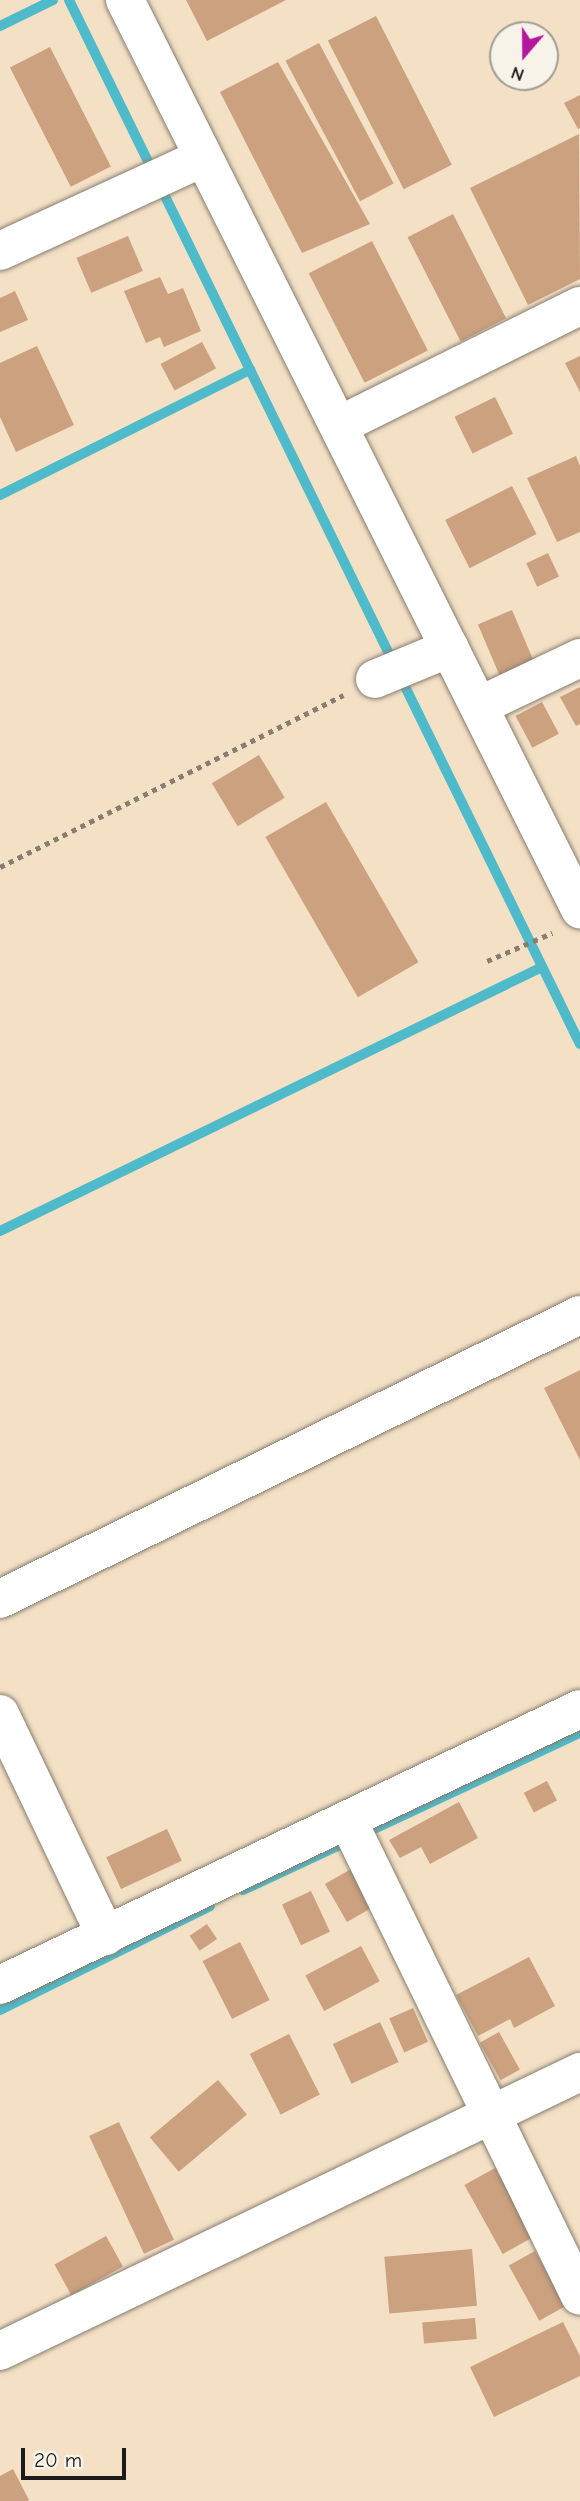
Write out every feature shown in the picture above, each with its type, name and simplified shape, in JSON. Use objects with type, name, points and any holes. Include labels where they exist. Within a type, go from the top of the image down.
[{"type":"street","points":[[125,0],[479,706],[568,920]]},
{"type":"street","points":[[0,251],[202,158]]},
{"type":"street","points":[[340,425],[580,306]]},
{"type":"street","points":[[375,679],[450,648]]},
{"type":"street","points":[[479,706],[580,658]]},
{"type":"street","points":[[0,1599],[580,1315]]},
{"type":"street","points":[[0,1986],[349,1823],[580,1709]]},
{"type":"street","points":[[0,1714],[106,1936]]},
{"type":"street","points":[[349,1823],[489,2115],[580,2296]]},
{"type":"street","points":[[0,2351],[580,2072]]},
{"type":"path","points":[[0,867],[375,679]]},
{"type":"path","points":[[487,961],[568,920]]},
{"type":"building","points":[[186,0],[286,0],[207,41]]},
{"type":"building","points":[[376,16],[452,165],[404,189],[328,41]]},
{"type":"building","points":[[319,43],[394,183],[360,201],[285,61]]},
{"type":"building","points":[[50,47],[111,166],[71,187],[10,67]]},
{"type":"building","points":[[278,62],[370,224],[302,253],[220,92]]},
{"type":"building","points":[[580,95],[580,128],[578,129],[564,103]]},
{"type":"building","points":[[579,134],[580,279],[528,305],[470,188]]},
{"type":"building","points":[[453,214],[506,318],[461,341],[408,237]]},
{"type":"building","points":[[128,236],[143,271],[91,293],[76,258]]},
{"type":"building","points":[[372,241],[428,351],[365,383],[309,273]]},
{"type":"building","points":[[160,277],[168,294],[183,288],[201,331],[164,347],[160,337],[146,343],[124,291]]},
{"type":"building","points":[[15,291],[28,320],[0,332],[0,298]]},
{"type":"building","points":[[202,342],[216,368],[175,391],[161,364]]},
{"type":"building","points":[[37,346],[74,425],[16,452],[0,417],[0,363]]},
{"type":"building","points":[[580,356],[580,392],[565,363]]},
{"type":"building","points":[[495,397],[513,434],[473,454],[455,417]]},
{"type":"building","points":[[576,456],[580,466],[580,532],[557,542],[527,478]]},
{"type":"building","points":[[512,486],[537,534],[470,568],[445,520]]},
{"type":"building","points":[[548,553],[559,577],[537,587],[526,563]]},
{"type":"building","points":[[512,610],[534,662],[500,676],[478,624]]},
{"type":"building","points":[[580,687],[580,724],[576,726],[560,697]]},
{"type":"building","points":[[542,702],[559,734],[532,748],[516,716]]},
{"type":"building","points":[[259,755],[285,798],[238,826],[212,783]]},
{"type":"building","points":[[326,802],[419,962],[358,997],[265,837]]},
{"type":"building","points":[[580,1370],[580,1460],[544,1388]]},
{"type":"building","points":[[547,1781],[557,1801],[534,1812],[524,1793]]},
{"type":"building","points":[[459,1802],[478,1838],[430,1864],[421,1847],[400,1858],[389,1840]]},
{"type":"building","points":[[167,1829],[182,1861],[121,1889],[106,1857]]},
{"type":"building","points":[[351,1869],[373,1907],[347,1922],[325,1884]]},
{"type":"building","points":[[311,1891],[330,1932],[301,1945],[282,1905]]},
{"type":"building","points":[[207,1924],[217,1939],[200,1951],[190,1936]]},
{"type":"building","points":[[240,1942],[270,2000],[232,2019],[203,1961]]},
{"type":"building","points":[[361,1946],[380,1981],[324,2011],[305,1976]]},
{"type":"building","points":[[529,1957],[555,2006],[514,2028],[510,2019],[478,2036],[456,1995]]},
{"type":"building","points":[[413,2008],[428,2042],[404,2052],[389,2019]]},
{"type":"building","points":[[380,2022],[399,2062],[351,2084],[333,2044]]},
{"type":"building","points":[[499,2032],[520,2070],[501,2080],[480,2043]]},
{"type":"building","points":[[289,2034],[320,2095],[281,2115],[250,2054]]},
{"type":"building","points":[[218,2080],[247,2114],[179,2172],[150,2137]]},
{"type":"building","points":[[119,2122],[174,2240],[144,2254],[89,2136]]},
{"type":"building","points":[[495,2168],[533,2237],[503,2254],[464,2185]]},
{"type":"building","points":[[106,2236],[123,2267],[71,2295],[54,2265]]},
{"type":"building","points":[[472,2249],[477,2306],[389,2313],[384,2257]]},
{"type":"building","points":[[535,2251],[566,2306],[539,2321],[509,2266]]},
{"type":"building","points":[[475,2318],[477,2339],[424,2344],[422,2323]]},
{"type":"building","points":[[563,2322],[580,2356],[580,2376],[494,2417],[470,2367]]},
{"type":"building","points":[[13,2469],[29,2500],[27,2501],[0,2501],[0,2476]]},
{"type":"waterway","points":[[0,26],[53,0]]},
{"type":"waterway","points":[[69,0],[580,1044]]},
{"type":"waterway","points":[[0,495],[250,370]]},
{"type":"waterway","points":[[0,1231],[542,967]]},
{"type":"waterway","points":[[243,1890],[580,1733]]},
{"type":"waterway","points":[[0,2010],[210,1906]]}]
